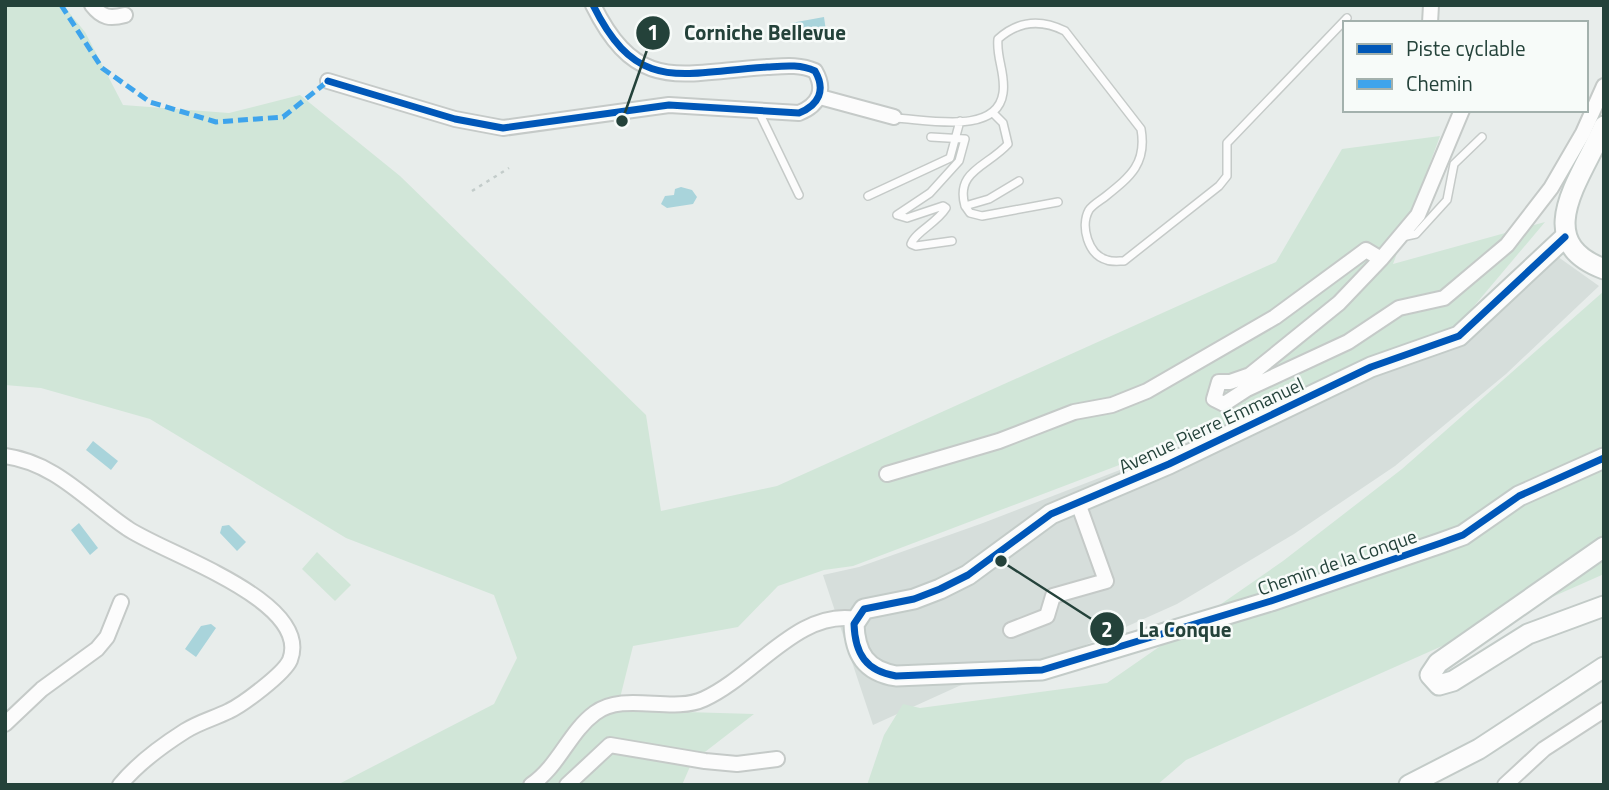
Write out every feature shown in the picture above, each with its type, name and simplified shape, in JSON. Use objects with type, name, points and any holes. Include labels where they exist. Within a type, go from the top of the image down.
[{"type":"street","points":[[92,5],[99,15],[112,18],[125,15]]},
{"type":"street","points":[[328,81],[455,119],[503,128],[669,105],[799,113],[814,105],[820,97],[819,78],[815,71],[797,66],[687,74],[650,69],[632,61],[616,45],[593,5]]},
{"type":"street","points":[[1461,112],[1418,215],[1399,238],[1339,303],[1250,375],[1230,382],[1219,382],[1214,399],[1224,404],[1247,389],[1348,342],[1399,308],[1444,298],[1507,246],[1550,188],[1583,133],[1604,86]]},
{"type":"street","points":[[820,97],[894,117]]},
{"type":"street","points":[[1604,126],[1563,220],[1565,237],[1585,260],[1604,270]]},
{"type":"street","name":"Avenue Pierre Emmanuel","points":[[856,619],[872,605],[914,599],[968,575],[1051,514],[1169,464],[1371,367],[1459,336],[1565,237]]},
{"type":"street","points":[[887,474],[999,441],[1074,412],[1112,405],[1147,391],[1275,317],[1366,250],[1381,258]]},
{"type":"street","points":[[5,456],[46,468],[77,488],[128,530],[222,576],[273,611],[285,623],[290,638],[290,660],[281,670],[231,710],[187,730],[120,785]]},
{"type":"street","name":"Chemin de la Conque","points":[[856,619],[854,631],[859,656],[882,673],[931,677],[1042,670],[1271,601],[1441,543],[1463,534],[1519,496],[1604,457]]},
{"type":"street","points":[[1011,630],[1047,616],[1053,596],[1106,581],[1078,503]]},
{"type":"street","points":[[1604,547],[1438,663],[1430,675],[1439,685],[1453,681],[1528,634],[1604,606]]},
{"type":"street","points":[[5,724],[41,689],[97,649],[107,637],[121,602]]},
{"type":"street","points":[[539,783],[597,711],[633,703],[688,706],[738,681],[766,654],[809,626],[840,616],[856,619]]},
{"type":"street","points":[[1409,785],[1479,749],[1604,667]]},
{"type":"street","points":[[1506,785],[1544,749],[1604,710]]},
{"type":"street","points":[[567,785],[610,745],[737,764],[777,759]]},
{"type":"lane","points":[[1344,21],[1347,18]]},
{"type":"lane","points":[[894,117],[976,122],[993,113],[999,106],[1003,93],[996,54],[998,40],[1007,31],[1027,23],[1047,23],[1065,31],[1141,129],[1144,149],[1138,165],[1122,183],[1089,209],[1084,230],[1092,249],[1105,260],[1124,261],[1219,186],[1227,176],[1227,143],[1343,22]]},
{"type":"lane","points":[[758,109],[799,195]]},
{"type":"lane","points":[[993,113],[1003,123],[1008,144],[964,180],[961,192],[970,213],[982,216],[1058,202]]},
{"type":"lane","points":[[868,196],[950,158],[958,137],[960,121]]},
{"type":"lane","points":[[931,137],[965,139],[959,161],[930,193],[897,215],[906,218],[943,206],[946,208],[944,212],[929,228],[913,238],[911,244],[916,246],[952,241]]},
{"type":"lane","points":[[1399,238],[1416,234],[1447,200],[1454,164],[1482,137]]},
{"type":"lane","points":[[965,206],[989,199],[1020,181]]},
{"type":"path","points":[[472,191],[509,168]]},
{"type":"shaded area","points":[[1554,254],[1599,286],[1506,374],[1395,466],[1294,534],[1177,604],[1061,656],[959,686],[873,725],[823,575],[859,567],[983,523],[1391,365]]},
{"type":"green space","points":[[5,5],[63,5],[85,32],[123,105],[229,113],[300,95],[400,176],[646,415],[661,511],[777,486],[1276,262],[1342,149],[1440,136],[1393,264],[1545,222],[1453,331],[1301,396],[853,566],[824,570],[778,586],[738,627],[633,646],[617,710],[754,714],[692,762],[682,785],[337,785],[494,704],[517,658],[494,595],[346,538],[150,419],[41,388],[5,385]]},
{"type":"green space","points":[[1604,291],[1604,574],[1186,760],[1157,785],[867,785],[884,735],[903,704],[920,708],[1107,683],[1283,561],[1402,469]]},
{"type":"green space","points":[[317,552],[351,585],[335,601],[302,569]]},
{"type":"water","points":[[824,17],[826,31],[794,35],[791,23]]},
{"type":"water","points":[[681,187],[692,190],[697,197],[693,204],[667,208],[661,204],[665,196],[674,195],[675,189]]},
{"type":"water","points":[[93,441],[118,461],[111,470],[86,450]]},
{"type":"water","points":[[79,523],[98,548],[90,555],[71,530]]},
{"type":"water","points":[[229,525],[246,542],[237,551],[220,533],[222,526]]},
{"type":"water","points":[[211,624],[216,628],[196,657],[185,649],[201,626]]},
{"type":"marked path","points":[[61,5],[102,68],[150,102],[216,122],[283,117],[328,81]]},
{"type":"cycle path","points":[[328,81],[455,119],[503,128],[669,105],[799,113],[811,106],[819,96],[820,84],[815,71],[804,67],[780,66],[686,74],[645,66],[627,54],[610,34],[593,5]]},
{"type":"cycle path","points":[[1565,237],[1459,336],[1371,367],[1169,464],[1051,514],[968,575],[940,589],[914,599],[864,609],[854,624],[857,644],[870,665],[896,676],[1042,670],[1271,601],[1463,535],[1519,496],[1604,458]]},
{"type":"place","name":"Corniche Bellevue","points":[[622,121]]},
{"type":"place","name":"La Conque","points":[[1001,561]]}]
